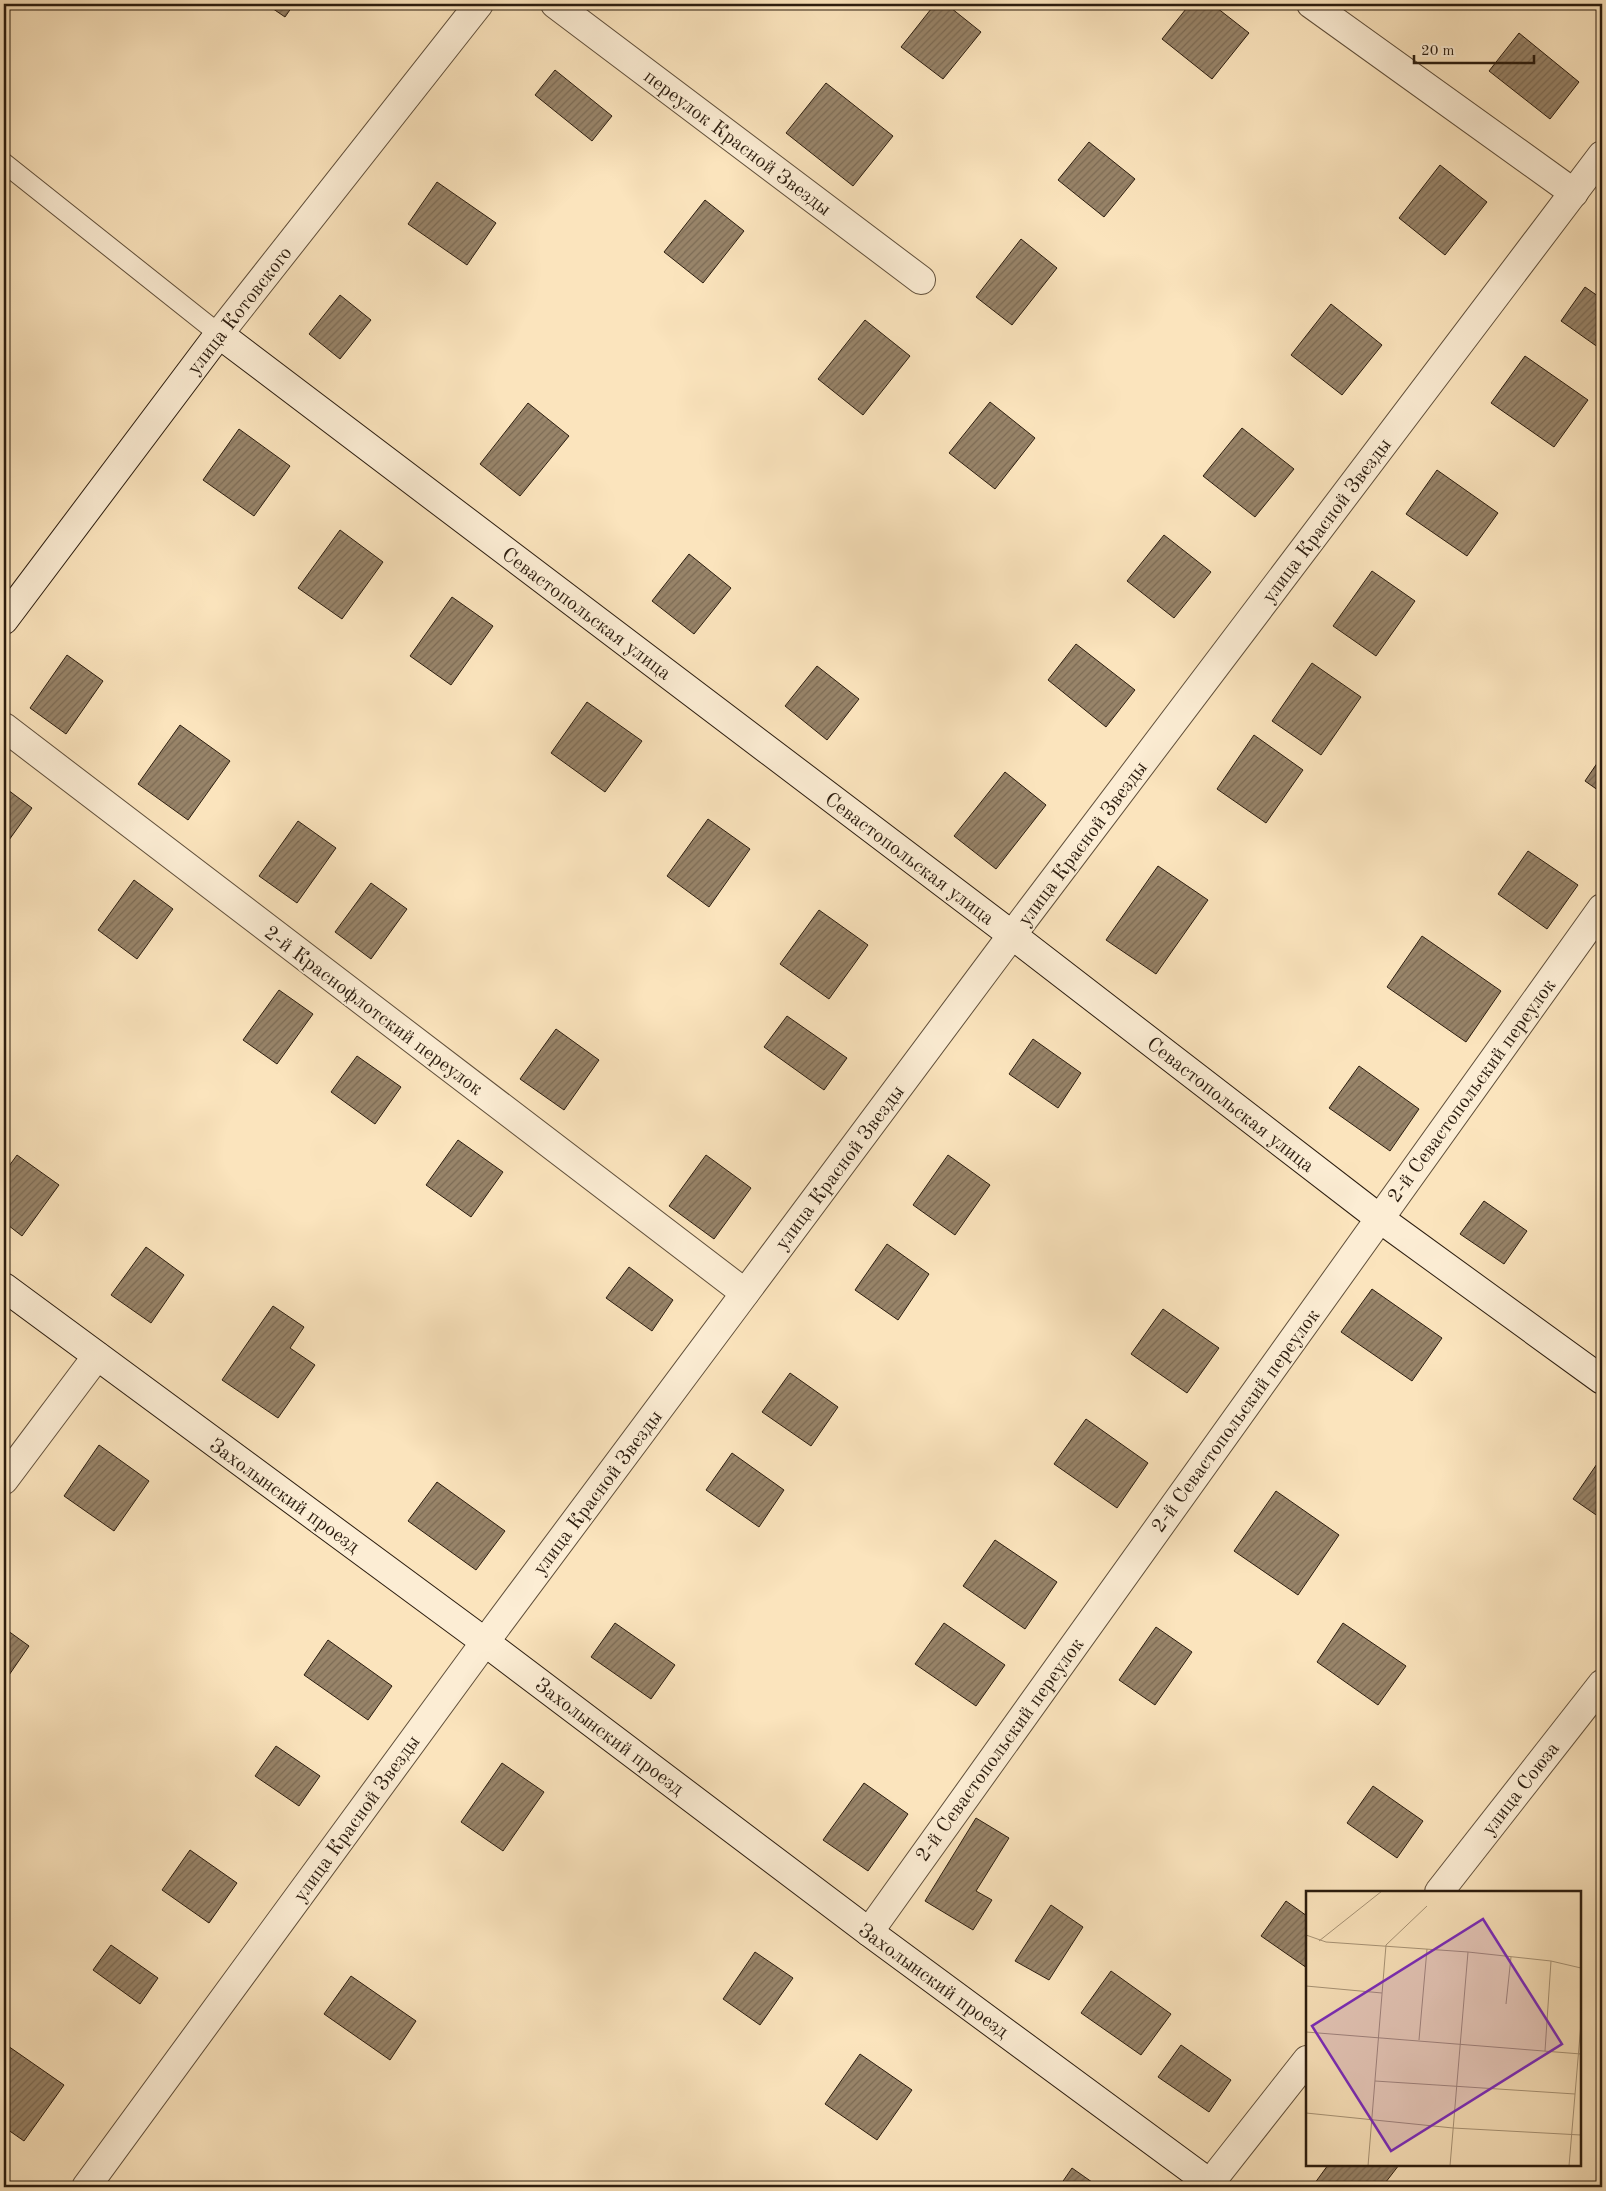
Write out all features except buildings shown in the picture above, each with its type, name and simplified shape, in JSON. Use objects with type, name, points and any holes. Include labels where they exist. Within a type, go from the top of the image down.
[{"type":"street","name":"улица Котовского","points":[[4,620],[219,334],[479,4]]},
{"type":"street","name":"переулок Красной Звезды","points":[[555,4],[922,280]]},
{"type":"street","points":[[1311,4],[1574,193]]},
{"type":"street","name":"улица Красной Звезды","points":[[86,2187],[485,1642],[1012,935],[1602,155]]},
{"type":"street","name":"Севастопольская улица","points":[[219,334],[1012,935],[1379,1218],[1602,1380]]},
{"type":"street","name":"2-й Краснофлотский переулок","points":[[4,727],[745,1293]]},
{"type":"street","name":"2-й Севастопольский переулок","points":[[869,1932],[1602,908]]},
{"type":"street","name":"Захолынский проезд","points":[[4,1287],[485,1642],[869,1932],[1211,2186]]},
{"type":"street","points":[[4,1480],[97,1356]]},
{"type":"street","name":"улица Союза","points":[[1440,1891],[1602,1684]]},
{"type":"street","points":[[1211,2186],[1306,2061]]},
{"type":"lane","points":[[4,163],[219,334]]}]
